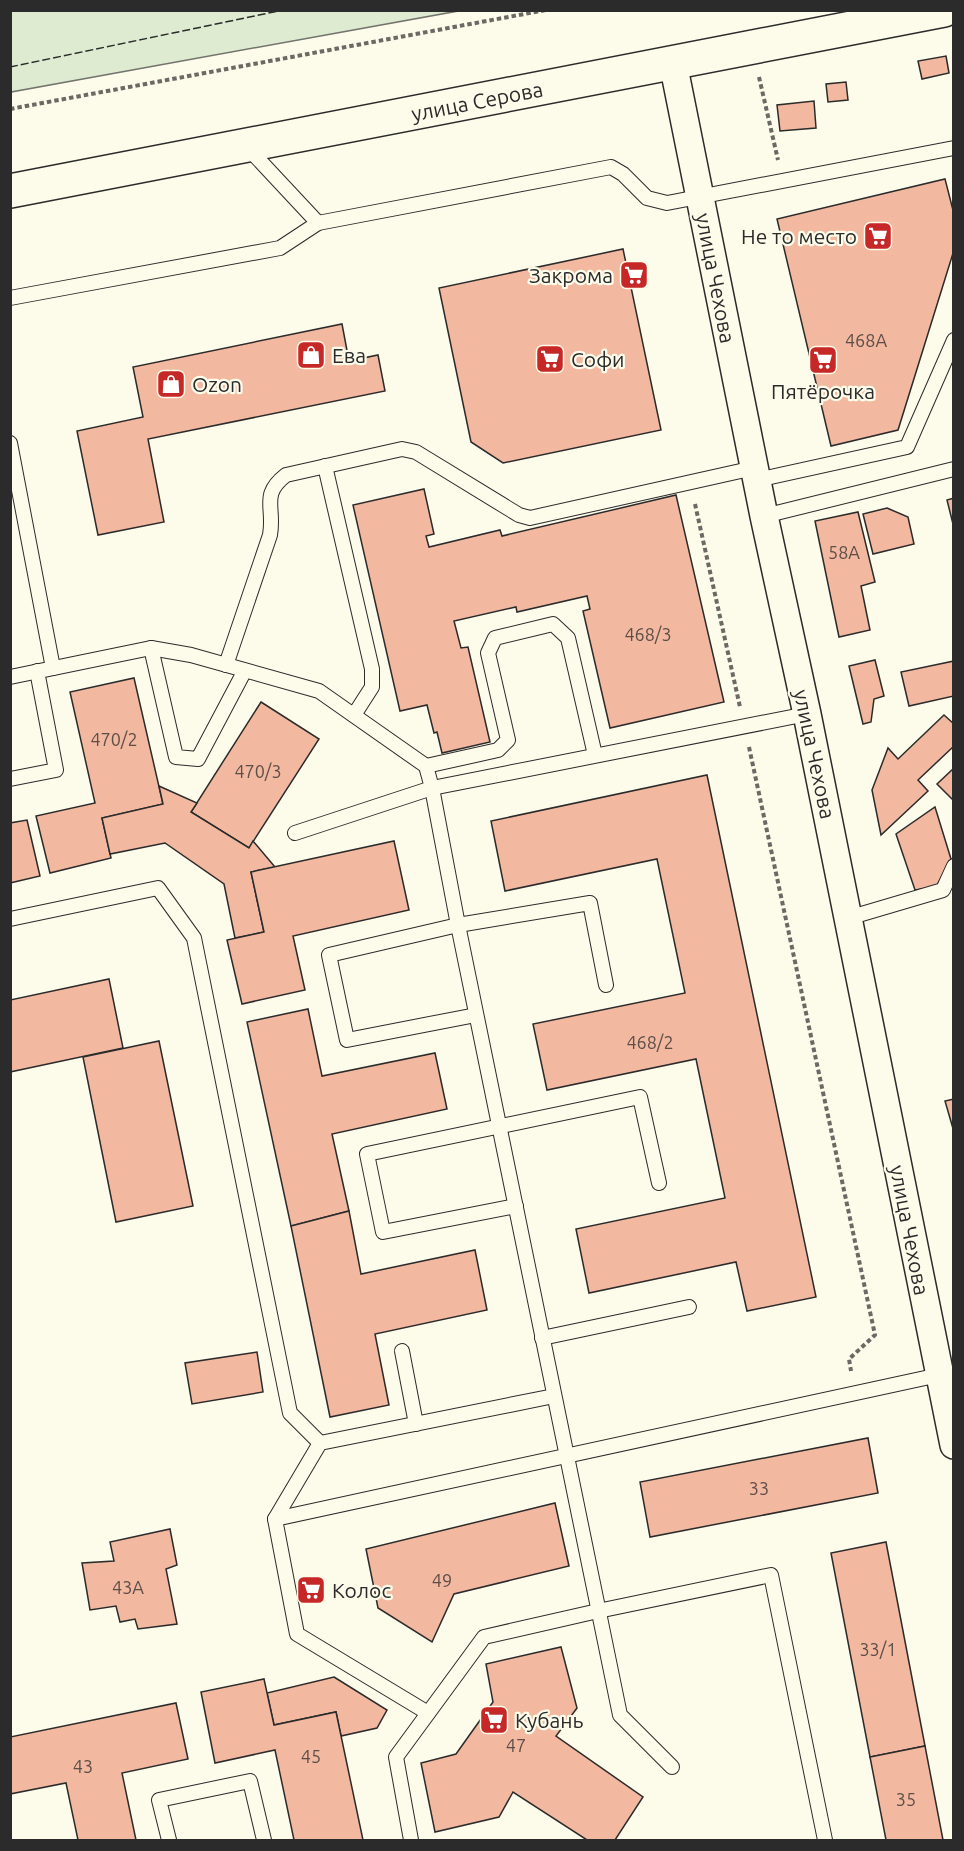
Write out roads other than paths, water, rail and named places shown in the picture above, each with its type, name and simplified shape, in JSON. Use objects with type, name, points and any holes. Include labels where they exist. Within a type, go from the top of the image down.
[{"type":"street","name":"улица Серова","points":[[10,191],[944,10]]},
{"type":"street","name":"улица Чехова","points":[[673,63],[954,1445]]},
{"type":"lane","points":[[245,146],[318,223]]},
{"type":"lane","points":[[10,298],[280,248],[318,223],[611,167],[623,174],[647,198],[667,203],[954,148]]},
{"type":"lane","points":[[226,665],[270,534],[272,524],[270,499],[275,484],[286,475],[402,449],[416,452],[519,514],[530,518],[690,482],[755,474],[907,447],[954,340]]},
{"type":"lane","points":[[10,443],[53,668]]},
{"type":"lane","points":[[325,466],[372,669],[372,687],[354,716]]},
{"type":"lane","points":[[764,516],[954,469]]},
{"type":"lane","points":[[426,766],[498,750],[508,740],[488,653],[495,638],[553,624],[568,638],[595,755]]},
{"type":"lane","points":[[151,648],[176,757],[198,759],[244,672]]},
{"type":"lane","points":[[10,676],[151,648],[191,655],[244,672],[319,691],[426,766],[565,1455],[620,1715],[672,1767]]},
{"type":"lane","points":[[10,779],[56,770],[36,671]]},
{"type":"lane","points":[[295,833],[432,788],[807,714]]},
{"type":"lane","points":[[848,918],[943,890],[954,867]]},
{"type":"lane","points":[[10,919],[158,888],[194,938],[290,1413],[320,1443]]},
{"type":"lane","points":[[476,1014],[348,1040],[329,955],[458,925],[590,903],[606,985]]},
{"type":"lane","points":[[516,1206],[383,1232],[367,1154],[640,1097],[659,1183]]},
{"type":"lane","points":[[542,1338],[689,1307]]},
{"type":"lane","points":[[402,1351],[416,1424]]},
{"type":"lane","points":[[275,1519],[939,1374]]},
{"type":"lane","points":[[428,1713],[297,1634],[275,1519],[320,1443],[554,1396]]},
{"type":"lane","points":[[411,1840],[396,1757],[484,1637],[771,1575],[825,1840]]},
{"type":"lane","points":[[169,1840],[159,1800],[250,1781],[264,1840]]},
{"type":"place","name":"Не то место","points":[[878,236]]},
{"type":"place","name":"Закрома","points":[[634,275]]},
{"type":"place","name":"Ева","points":[[311,355]]},
{"type":"place","name":"Софи","points":[[550,359]]},
{"type":"place","name":"Пятёрочка","points":[[823,360]]},
{"type":"place","name":"Ozon","points":[[171,384]]},
{"type":"place","name":"Колос","points":[[311,1590]]},
{"type":"place","name":"Кубань","points":[[494,1720]]}]
